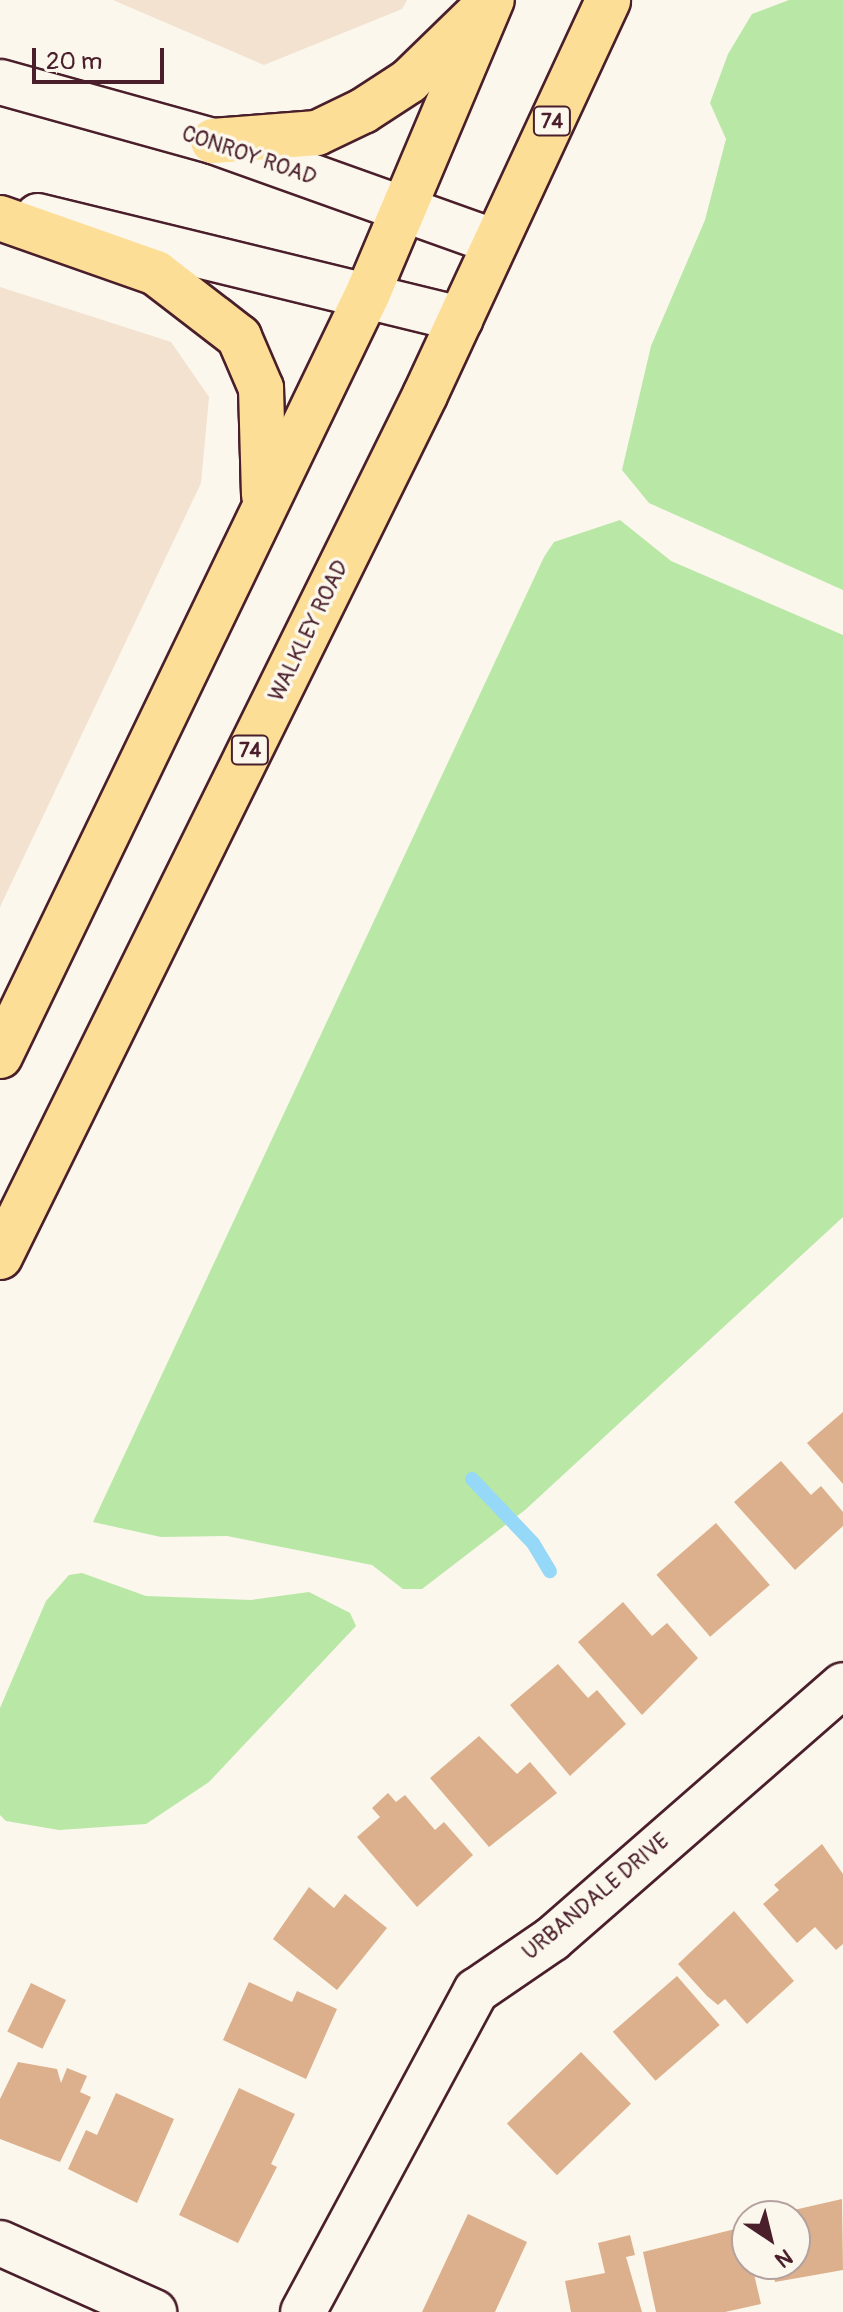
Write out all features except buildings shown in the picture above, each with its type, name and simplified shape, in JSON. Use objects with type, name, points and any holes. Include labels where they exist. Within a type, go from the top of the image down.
[{"type":"main road","points":[[213,141],[317,133],[363,111],[409,81],[492,0]]},
{"type":"main road","points":[[0,1056],[368,293],[406,210],[492,0]]},
{"type":"main road","name":"WALKLEY ROAD","points":[[0,1257],[461,319],[608,0]]},
{"type":"main road","name":"CONROY ROAD","points":[[0,82],[213,141],[495,242]]},
{"type":"main road","points":[[0,209],[368,293],[461,319]]},
{"type":"main road","points":[[0,218],[156,273],[239,337],[261,388],[266,420],[264,511]]},
{"type":"main road","name":"URBANDALE DRIVE","points":[[303,2312],[476,1991],[552,1939],[843,1685]]},
{"type":"main road","points":[[0,2243],[131,2307]]},
{"type":"shaded area","points":[[113,0],[407,0],[402,9],[264,65]]},
{"type":"shaded area","points":[[0,287],[171,342],[209,397],[201,483],[0,907]]},
{"type":"green space","points":[[789,0],[843,0],[843,590],[649,503],[622,470],[651,346],[705,220],[726,139],[710,103],[728,54],[752,14]]},
{"type":"green space","points":[[620,520],[671,561],[843,635],[843,1217],[525,1510],[422,1589],[403,1589],[372,1565],[227,1536],[161,1537],[93,1522],[544,557],[554,542]]},
{"type":"green space","points":[[82,1573],[146,1596],[251,1600],[309,1592],[350,1613],[356,1626],[209,1782],[146,1824],[59,1830],[6,1821],[0,1815],[0,1708],[46,1601],[69,1575]]},
{"type":"waterway","points":[[472,1479],[533,1543],[550,1571]]}]
